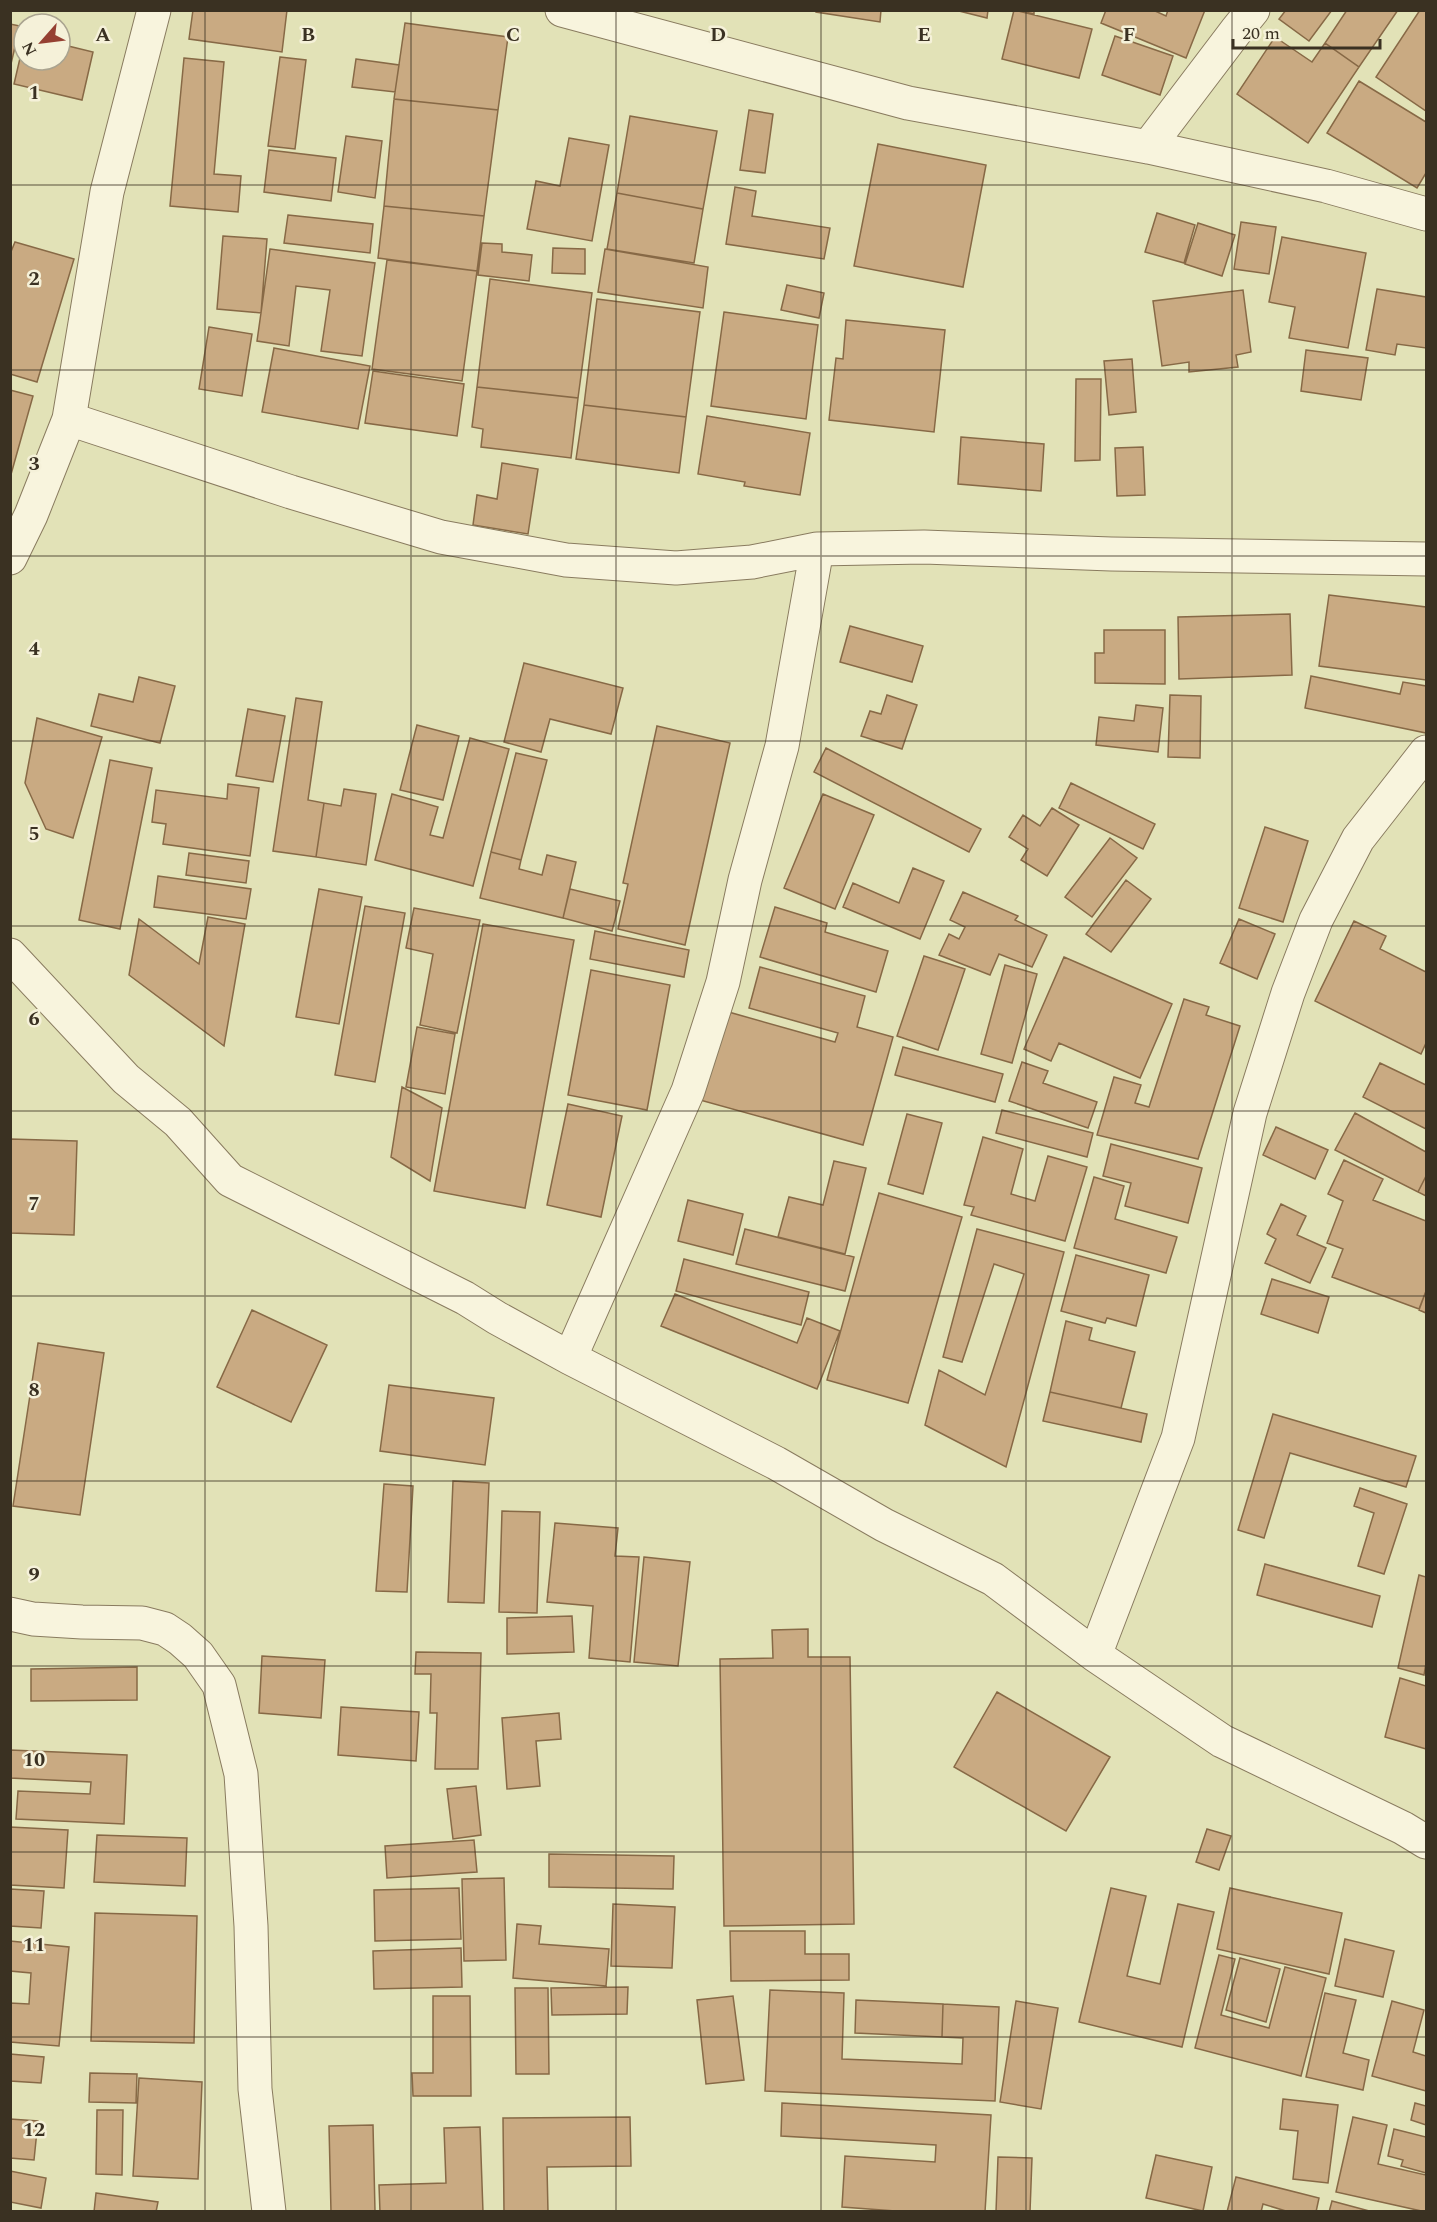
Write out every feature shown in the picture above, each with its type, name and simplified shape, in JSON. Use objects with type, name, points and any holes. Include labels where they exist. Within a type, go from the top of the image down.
[{"type":"street","points":[[10,558],[31,515],[69,419],[107,192],[154,10]]},
{"type":"street","points":[[562,10],[908,103],[1148,147],[1326,186],[1426,214]]},
{"type":"street","points":[[1148,147],[1253,10]]},
{"type":"street","points":[[69,419],[291,492],[441,537],[566,560],[676,568],[752,562],[817,549],[924,547],[1111,554],[1426,559]]},
{"type":"street","points":[[570,1358],[688,1091],[723,982],[745,880],[782,747],[817,549]]},
{"type":"street","points":[[1095,1655],[1178,1438],[1250,1113],[1288,993],[1316,920],[1358,839],[1426,752]]},
{"type":"street","points":[[10,955],[126,1079],[178,1122],[230,1180],[465,1298],[570,1358],[776,1463],[884,1525],[993,1579],[1095,1655],[1222,1741],[1403,1828],[1426,1842]]},
{"type":"street","points":[[10,1614],[72,1622],[142,1623],[165,1629],[198,1655],[219,1685],[241,1773],[251,1926],[255,2089],[269,2211]]},
{"type":"green space","points":[[11,11],[1426,11],[1426,2211],[11,2211]]},
{"type":"building","points":[[193,10],[287,10],[282,52],[189,39]]},
{"type":"building","points":[[816,10],[881,10],[880,22],[816,12]]},
{"type":"building","points":[[955,10],[988,10],[987,18]]},
{"type":"building","points":[[1014,10],[1092,29],[1079,78],[1002,59]]},
{"type":"building","points":[[1016,10],[1034,10],[1034,14]]},
{"type":"building","points":[[1106,10],[1153,10],[1166,16],[1168,10],[1205,10],[1186,58],[1101,23]]},
{"type":"building","points":[[1286,10],[1332,10],[1309,41],[1279,19]]},
{"type":"building","points":[[1347,10],[1398,10],[1359,67],[1325,43]]},
{"type":"building","points":[[1420,10],[1426,10],[1426,111],[1376,77]]},
{"type":"building","points":[[405,23],[508,37],[498,110],[394,99]]},
{"type":"building","points":[[10,24],[12,24],[12,60],[10,68]]},
{"type":"building","points":[[1115,36],[1173,56],[1160,95],[1102,75]]},
{"type":"building","points":[[1275,37],[1312,62],[1325,43],[1359,67],[1308,143],[1237,94]]},
{"type":"building","points":[[72,47],[93,52],[82,100],[14,84],[17,72],[72,72]]},
{"type":"building","points":[[280,57],[306,60],[295,149],[268,146]]},
{"type":"building","points":[[184,58],[224,62],[214,174],[241,176],[238,212],[170,206]]},
{"type":"building","points":[[356,59],[399,65],[395,92],[352,87]]},
{"type":"building","points":[[1359,81],[1426,122],[1426,173],[1417,188],[1327,133]]},
{"type":"building","points":[[394,99],[498,110],[484,216],[384,206]]},
{"type":"building","points":[[749,110],[773,114],[765,173],[740,170]]},
{"type":"building","points":[[630,116],[717,131],[703,209],[617,193]]},
{"type":"building","points":[[346,136],[382,141],[375,198],[338,192]]},
{"type":"building","points":[[569,138],[609,145],[592,241],[527,229],[536,181],[560,186]]},
{"type":"building","points":[[878,144],[986,165],[963,287],[854,266]]},
{"type":"building","points":[[269,150],[336,158],[331,201],[264,192]]},
{"type":"building","points":[[735,187],[756,191],[752,216],[830,228],[824,259],[726,244]]},
{"type":"building","points":[[617,193],[703,209],[694,263],[607,249]]},
{"type":"building","points":[[384,206],[484,216],[477,271],[378,258]]},
{"type":"building","points":[[1157,213],[1195,225],[1184,263],[1145,252]]},
{"type":"building","points":[[288,215],[373,224],[370,253],[284,243]]},
{"type":"building","points":[[1241,222],[1276,227],[1269,274],[1234,269]]},
{"type":"building","points":[[1198,223],[1235,235],[1222,276],[1185,264]]},
{"type":"building","points":[[223,236],[267,239],[261,313],[217,309]]},
{"type":"building","points":[[1282,237],[1366,253],[1348,348],[1289,338],[1295,307],[1269,302]]},
{"type":"building","points":[[15,242],[74,259],[37,382],[10,374],[10,254]]},
{"type":"building","points":[[482,243],[502,244],[502,252],[532,255],[529,281],[478,275]]},
{"type":"building","points":[[553,248],[585,249],[585,274],[552,273]]},
{"type":"building","points":[[270,249],[375,263],[362,356],[321,351],[330,290],[296,286],[289,346],[257,341]]},
{"type":"building","points":[[605,249],[708,267],[703,308],[598,292]]},
{"type":"building","points":[[387,260],[477,271],[462,381],[372,369]]},
{"type":"building","points":[[490,279],[592,293],[578,398],[477,387]]},
{"type":"building","points":[[787,285],[824,293],[819,318],[781,310]]},
{"type":"building","points":[[1377,289],[1426,297],[1426,348],[1397,344],[1395,355],[1366,350]]},
{"type":"building","points":[[1243,290],[1251,352],[1236,355],[1238,367],[1189,372],[1189,362],[1162,366],[1153,301]]},
{"type":"building","points":[[597,299],[700,312],[686,417],[584,405]]},
{"type":"building","points":[[724,312],[818,325],[806,419],[711,406]]},
{"type":"building","points":[[846,320],[945,330],[934,432],[829,420],[836,358],[843,359]]},
{"type":"building","points":[[209,327],[252,334],[242,396],[199,389]]},
{"type":"building","points":[[274,348],[370,366],[358,429],[262,412]]},
{"type":"building","points":[[1306,350],[1368,358],[1361,400],[1301,391]]},
{"type":"building","points":[[1132,359],[1136,412],[1109,415],[1104,361]]},
{"type":"building","points":[[373,371],[464,384],[457,436],[365,423]]},
{"type":"building","points":[[1076,379],[1101,379],[1100,460],[1075,461]]},
{"type":"building","points":[[477,387],[578,398],[571,458],[481,447],[483,429],[472,427]]},
{"type":"building","points":[[10,390],[33,396],[10,478]]},
{"type":"building","points":[[584,405],[686,417],[679,473],[576,459]]},
{"type":"building","points":[[707,416],[810,433],[800,495],[744,486],[745,482],[698,474]]},
{"type":"building","points":[[961,437],[1044,444],[1041,491],[958,484]]},
{"type":"building","points":[[1143,447],[1145,495],[1117,496],[1115,448]]},
{"type":"building","points":[[502,463],[538,469],[528,534],[473,525],[477,495],[497,499]]},
{"type":"building","points":[[1329,595],[1426,607],[1426,680],[1319,666]]},
{"type":"building","points":[[1290,614],[1292,675],[1179,679],[1178,617]]},
{"type":"building","points":[[850,626],[923,646],[912,682],[840,662]]},
{"type":"building","points":[[1104,630],[1165,630],[1165,684],[1095,683],[1095,653],[1104,653]]},
{"type":"building","points":[[524,663],[623,688],[611,734],[550,719],[541,752],[504,742]]},
{"type":"building","points":[[1311,676],[1400,694],[1403,682],[1426,686],[1426,733],[1305,708]]},
{"type":"building","points":[[139,677],[175,686],[160,743],[91,726],[99,694],[133,702]]},
{"type":"building","points":[[887,695],[917,705],[902,749],[861,736],[870,711],[881,714]]},
{"type":"building","points":[[1170,695],[1201,696],[1200,758],[1168,757]]},
{"type":"building","points":[[296,698],[322,702],[308,800],[324,803],[316,857],[273,851]]},
{"type":"building","points":[[1136,705],[1163,708],[1158,752],[1096,745],[1099,717],[1134,721]]},
{"type":"building","points":[[248,709],[285,716],[273,782],[236,776]]},
{"type":"building","points":[[37,718],[102,737],[73,838],[46,829],[25,783]]},
{"type":"building","points":[[417,725],[459,736],[443,800],[400,790]]},
{"type":"building","points":[[657,726],[730,743],[685,945],[618,929],[628,884],[623,883]]},
{"type":"building","points":[[470,738],[509,749],[473,886],[375,860],[392,794],[438,807],[430,835],[443,838]]},
{"type":"building","points":[[826,748],[981,829],[969,852],[814,772]]},
{"type":"building","points":[[516,753],[547,760],[521,860],[491,852]]},
{"type":"building","points":[[110,760],[152,768],[120,929],[79,920]]},
{"type":"building","points":[[1071,783],[1155,824],[1143,849],[1059,808]]},
{"type":"building","points":[[228,784],[259,788],[250,856],[163,844],[166,824],[152,822],[156,790],[227,799]]},
{"type":"building","points":[[344,789],[376,794],[366,865],[316,857],[324,803],[341,806]]},
{"type":"building","points":[[823,794],[874,815],[835,909],[784,888]]},
{"type":"building","points":[[1052,808],[1079,825],[1047,876],[1021,860],[1028,849],[1009,837],[1023,815],[1040,826]]},
{"type":"building","points":[[1265,827],[1308,841],[1283,922],[1239,908]]},
{"type":"building","points":[[1110,838],[1137,858],[1092,917],[1065,897]]},
{"type":"building","points":[[491,852],[521,860],[519,869],[542,875],[547,855],[576,862],[563,918],[480,898]]},
{"type":"building","points":[[189,853],[249,861],[246,883],[186,875]]},
{"type":"building","points":[[913,868],[944,881],[920,939],[843,907],[853,883],[899,903]]},
{"type":"building","points":[[158,876],[251,889],[246,919],[154,907]]},
{"type":"building","points":[[1126,880],[1151,899],[1111,952],[1086,934]]},
{"type":"building","points":[[319,889],[362,897],[339,1024],[296,1017]]},
{"type":"building","points":[[570,889],[620,901],[612,931],[563,918]]},
{"type":"building","points":[[963,892],[1018,916],[1015,920],[1047,935],[1032,967],[999,954],[990,975],[939,955],[949,934],[959,939],[965,927],[950,920]]},
{"type":"building","points":[[365,906],[405,913],[375,1082],[335,1075]]},
{"type":"building","points":[[775,907],[827,923],[825,932],[888,951],[876,992],[760,957]]},
{"type":"building","points":[[414,908],[480,920],[457,1033],[420,1025],[433,954],[406,948]]},
{"type":"building","points":[[208,917],[245,924],[224,1046],[129,975],[139,919],[199,964]]},
{"type":"building","points":[[1239,919],[1275,934],[1257,979],[1220,963]]},
{"type":"building","points":[[1354,921],[1386,936],[1380,949],[1426,972],[1426,1043],[1421,1054],[1315,1001]]},
{"type":"building","points":[[483,924],[574,940],[525,1208],[434,1191]]},
{"type":"building","points":[[595,931],[689,950],[684,977],[590,959]]},
{"type":"building","points":[[924,956],[965,969],[938,1050],[897,1036]]},
{"type":"building","points":[[1064,957],[1172,1004],[1140,1078],[1059,1043],[1051,1061],[1024,1049]]},
{"type":"building","points":[[1005,965],[1037,974],[1012,1063],[981,1054]]},
{"type":"building","points":[[760,967],[865,996],[857,1027],[893,1037],[863,1145],[700,1100],[725,1011],[835,1042],[838,1033],[749,1008]]},
{"type":"building","points":[[591,970],[670,985],[647,1110],[568,1095]]},
{"type":"building","points":[[1184,999],[1209,1007],[1206,1015],[1240,1026],[1198,1159],[1097,1135],[1114,1077],[1141,1085],[1135,1103],[1149,1107]]},
{"type":"building","points":[[417,1027],[455,1034],[445,1094],[406,1087]]},
{"type":"building","points":[[903,1047],[1003,1074],[995,1102],[895,1075]]},
{"type":"building","points":[[1022,1062],[1048,1071],[1043,1083],[1097,1102],[1088,1128],[1009,1101]]},
{"type":"building","points":[[1380,1063],[1426,1085],[1426,1129],[1363,1097]]},
{"type":"building","points":[[402,1087],[442,1108],[430,1181],[391,1157]]},
{"type":"building","points":[[568,1104],[622,1116],[601,1217],[547,1205]]},
{"type":"building","points":[[1002,1110],[1093,1133],[1087,1157],[996,1133]]},
{"type":"building","points":[[1355,1113],[1426,1152],[1426,1176],[1418,1192],[1335,1150]]},
{"type":"building","points":[[907,1114],[942,1123],[923,1194],[888,1184]]},
{"type":"building","points":[[1276,1127],[1328,1150],[1315,1179],[1263,1155]]},
{"type":"building","points":[[983,1137],[1023,1149],[1011,1194],[1035,1201],[1048,1156],[1087,1167],[1065,1241],[971,1215],[974,1207],[964,1205]]},
{"type":"building","points":[[10,1139],[77,1141],[74,1235],[10,1233]]},
{"type":"building","points":[[1111,1144],[1202,1168],[1188,1223],[1125,1206],[1131,1183],[1103,1176]]},
{"type":"building","points":[[1344,1160],[1383,1179],[1373,1200],[1426,1221],[1426,1291],[1419,1309],[1332,1277],[1343,1249],[1327,1243],[1343,1201],[1328,1194]]},
{"type":"building","points":[[834,1161],[866,1168],[845,1254],[778,1237],[789,1197],[823,1205]]},
{"type":"building","points":[[1426,1176],[1426,1196],[1418,1192]]},
{"type":"building","points":[[1094,1177],[1124,1186],[1115,1219],[1177,1237],[1166,1273],[1074,1248]]},
{"type":"building","points":[[879,1193],[962,1217],[908,1403],[827,1380]]},
{"type":"building","points":[[688,1200],[743,1214],[733,1255],[678,1241]]},
{"type":"building","points":[[1281,1204],[1306,1216],[1297,1235],[1326,1248],[1310,1283],[1265,1263],[1276,1239],[1267,1234]]},
{"type":"building","points":[[745,1229],[854,1257],[845,1291],[736,1264]]},
{"type":"building","points":[[977,1229],[1064,1252],[1006,1467],[925,1425],[939,1370],[985,1395],[1024,1274],[994,1264],[962,1362],[943,1357]]},
{"type":"building","points":[[1076,1255],[1149,1275],[1136,1326],[1107,1318],[1105,1323],[1061,1311]]},
{"type":"building","points":[[684,1259],[809,1292],[801,1325],[676,1291]]},
{"type":"building","points":[[1272,1279],[1329,1297],[1318,1333],[1261,1314]]},
{"type":"building","points":[[1426,1291],[1426,1313],[1419,1310]]},
{"type":"building","points":[[675,1294],[797,1343],[807,1318],[840,1331],[817,1389],[661,1326]]},
{"type":"building","points":[[252,1310],[327,1345],[291,1422],[217,1387]]},
{"type":"building","points":[[1066,1321],[1092,1328],[1089,1340],[1135,1352],[1121,1408],[1050,1392]]},
{"type":"building","points":[[38,1343],[104,1353],[80,1515],[13,1506]]},
{"type":"building","points":[[389,1385],[494,1398],[485,1465],[380,1451]]},
{"type":"building","points":[[1050,1392],[1147,1414],[1141,1442],[1043,1421]]},
{"type":"building","points":[[1273,1414],[1416,1456],[1406,1487],[1290,1453],[1264,1538],[1238,1530]]},
{"type":"building","points":[[453,1481],[489,1483],[484,1603],[448,1602]]},
{"type":"building","points":[[384,1484],[413,1486],[407,1592],[376,1591]]},
{"type":"building","points":[[1360,1488],[1407,1504],[1384,1574],[1358,1566],[1374,1513],[1354,1506]]},
{"type":"building","points":[[502,1511],[540,1512],[537,1613],[499,1612]]},
{"type":"building","points":[[555,1523],[618,1528],[615,1556],[639,1557],[630,1662],[589,1658],[593,1606],[547,1602]]},
{"type":"building","points":[[644,1557],[690,1562],[678,1666],[634,1662]]},
{"type":"building","points":[[1265,1564],[1380,1596],[1372,1627],[1257,1595]]},
{"type":"building","points":[[1419,1575],[1426,1577],[1424,1675],[1398,1668]]},
{"type":"building","points":[[572,1616],[574,1652],[507,1654],[507,1618]]},
{"type":"building","points":[[808,1629],[808,1657],[850,1657],[854,1924],[724,1926],[720,1659],[773,1658],[772,1630]]},
{"type":"building","points":[[416,1652],[481,1653],[478,1769],[435,1769],[437,1713],[430,1713],[431,1674],[415,1674]]},
{"type":"building","points":[[262,1656],[325,1660],[321,1718],[259,1713]]},
{"type":"building","points":[[137,1667],[137,1700],[31,1701],[31,1669]]},
{"type":"building","points":[[1400,1678],[1426,1686],[1426,1749],[1385,1737]]},
{"type":"building","points":[[997,1692],[1110,1757],[1066,1831],[954,1767]]},
{"type":"building","points":[[341,1707],[419,1712],[416,1761],[338,1755]]},
{"type":"building","points":[[559,1713],[561,1739],[536,1741],[540,1786],[507,1789],[502,1718]]},
{"type":"building","points":[[10,1750],[127,1755],[124,1824],[16,1819],[18,1791],[90,1794],[91,1782],[10,1778]]},
{"type":"building","points":[[476,1786],[481,1835],[453,1839],[447,1789]]},
{"type":"building","points":[[10,1827],[68,1830],[64,1888],[10,1885]]},
{"type":"building","points":[[1207,1829],[1231,1836],[1219,1870],[1196,1862]]},
{"type":"building","points":[[97,1835],[187,1838],[185,1886],[94,1882]]},
{"type":"building","points":[[474,1840],[477,1872],[387,1878],[385,1846]]},
{"type":"building","points":[[549,1854],[674,1856],[673,1889],[549,1887]]},
{"type":"building","points":[[504,1878],[506,1960],[464,1961],[462,1879]]},
{"type":"building","points":[[459,1888],[461,1939],[375,1941],[374,1890]]},
{"type":"building","points":[[1111,1888],[1146,1896],[1127,1976],[1160,1984],[1178,1904],[1214,1912],[1182,2047],[1079,2022]]},
{"type":"building","points":[[1230,1888],[1342,1913],[1329,1974],[1217,1949]]},
{"type":"building","points":[[10,1889],[44,1891],[41,1928],[10,1926]]},
{"type":"building","points":[[613,1904],[675,1907],[672,1968],[611,1966]]},
{"type":"building","points":[[95,1913],[197,1916],[194,2043],[91,2041]]},
{"type":"building","points":[[517,1924],[541,1926],[539,1944],[609,1949],[606,1986],[513,1978]]},
{"type":"building","points":[[730,1931],[805,1931],[805,1954],[849,1954],[849,1980],[731,1981]]},
{"type":"building","points":[[1345,1939],[1394,1951],[1383,1997],[1335,1986]]},
{"type":"building","points":[[10,1941],[69,1947],[59,2046],[10,2042],[10,2003],[29,2004],[31,1973],[10,1971]]},
{"type":"building","points":[[461,1948],[462,1987],[374,1989],[373,1951]]},
{"type":"building","points":[[1219,1955],[1235,1959],[1221,2015],[1269,2028],[1285,1967],[1326,1978],[1301,2076],[1195,2048]]},
{"type":"building","points":[[1240,1958],[1280,1969],[1266,2022],[1226,2010]]},
{"type":"building","points":[[628,1987],[627,2014],[552,2015],[551,1988]]},
{"type":"building","points":[[515,1988],[548,1988],[549,2074],[516,2074]]},
{"type":"building","points":[[770,1990],[844,1993],[842,2059],[962,2064],[963,2038],[942,2037],[943,2004],[999,2007],[995,2101],[765,2091]]},
{"type":"building","points":[[1325,1993],[1356,2000],[1343,2053],[1369,2060],[1363,2090],[1306,2077]]},
{"type":"building","points":[[433,1996],[470,1996],[471,2096],[413,2096],[412,2073],[433,2073]]},
{"type":"building","points":[[733,1996],[744,2080],[706,2084],[697,2000]]},
{"type":"building","points":[[856,2000],[943,2004],[942,2037],[855,2033]]},
{"type":"building","points":[[1016,2001],[1058,2008],[1041,2109],[1000,2102]]},
{"type":"building","points":[[1392,2001],[1424,2010],[1413,2052],[1426,2056],[1426,2091],[1372,2076]]},
{"type":"building","points":[[10,2054],[44,2057],[41,2083],[10,2081]]},
{"type":"building","points":[[90,2073],[137,2074],[136,2103],[89,2102]]},
{"type":"building","points":[[139,2078],[202,2082],[198,2179],[133,2176]]},
{"type":"building","points":[[1283,2099],[1338,2105],[1328,2183],[1293,2179],[1298,2131],[1280,2129]]},
{"type":"building","points":[[782,2103],[991,2115],[985,2212],[909,2212],[842,2207],[845,2156],[935,2162],[936,2145],[781,2136]]},
{"type":"building","points":[[1415,2103],[1426,2106],[1426,2125],[1411,2120]]},
{"type":"building","points":[[97,2110],[123,2110],[122,2175],[96,2174]]},
{"type":"building","points":[[630,2117],[631,2166],[547,2167],[548,2212],[504,2212],[503,2118]]},
{"type":"building","points":[[1353,2117],[1387,2125],[1378,2164],[1426,2175],[1426,2212],[1336,2192]]},
{"type":"building","points":[[10,2119],[38,2121],[34,2160],[10,2158]]},
{"type":"building","points":[[373,2125],[375,2211],[331,2212],[329,2126]]},
{"type":"building","points":[[480,2127],[483,2212],[380,2212],[379,2185],[446,2183],[444,2128]]},
{"type":"building","points":[[1394,2129],[1426,2137],[1426,2173],[1401,2166],[1403,2160],[1388,2156]]},
{"type":"building","points":[[1156,2155],[1212,2167],[1203,2211],[1146,2198]]},
{"type":"building","points":[[998,2157],[1032,2158],[1030,2212],[996,2212]]},
{"type":"building","points":[[10,2171],[46,2178],[41,2208],[10,2202]]},
{"type":"building","points":[[1236,2177],[1319,2198],[1316,2212],[1289,2212],[1263,2204],[1261,2212],[1227,2212]]},
{"type":"building","points":[[96,2193],[158,2202],[156,2212],[94,2212]]},
{"type":"building","points":[[1332,2201],[1373,2212],[1329,2212]]}]
